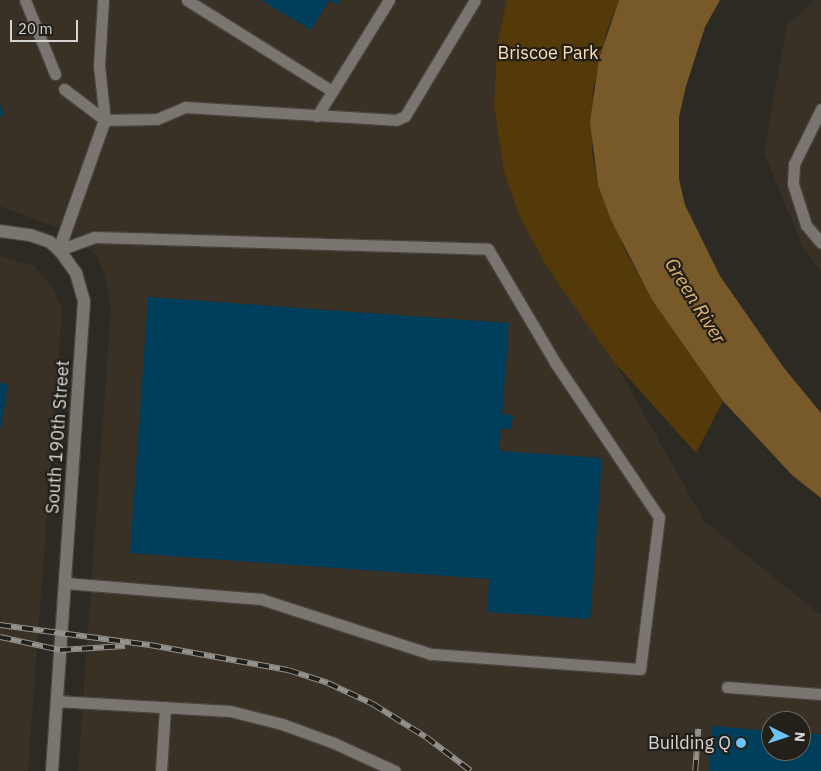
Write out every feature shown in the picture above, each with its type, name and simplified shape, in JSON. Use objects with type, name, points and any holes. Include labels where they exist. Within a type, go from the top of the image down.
[{"type":"street","points":[[0,231],[30,235],[50,242],[59,250],[105,120]]},
{"type":"street","name":"South 190th Street","points":[[52,771],[84,300],[76,273],[59,250]]},
{"type":"lane","points":[[25,0],[54,74]]},
{"type":"lane","points":[[103,0],[99,66],[105,120]]},
{"type":"lane","points":[[187,0],[332,91]]},
{"type":"lane","points":[[317,116],[389,0]]},
{"type":"lane","points":[[64,89],[105,120],[157,119],[185,107],[396,120],[404,116],[475,0]]},
{"type":"lane","points":[[821,109],[794,164],[793,184],[806,225],[821,243]]},
{"type":"lane","points":[[59,250],[95,237],[488,250],[556,364],[659,516],[640,669],[431,654],[261,599],[65,583]]},
{"type":"lane","points":[[727,687],[821,694]]},
{"type":"lane","points":[[56,701],[230,711],[282,724],[395,771]]},
{"type":"lane","points":[[161,771],[164,707]]},
{"type":"shaded area","points":[[0,0],[507,0],[497,44],[494,106],[504,172],[519,215],[544,262],[616,364],[704,521],[821,615],[821,771],[78,771],[111,308],[105,276],[97,256],[73,234],[0,206]]},
{"type":"shaded area","points":[[619,0],[720,0],[705,27],[686,86],[679,117],[679,179],[685,205],[720,276],[784,368],[821,413],[821,498],[792,475],[723,401],[652,300],[611,220],[598,185],[590,122],[599,59]]},
{"type":"shaded area","points":[[815,0],[821,0],[821,271],[803,248],[764,152],[787,25]]},
{"type":"shaded area","points":[[0,256],[34,266],[53,288],[62,310],[28,771],[0,771]]},
{"type":"green space","name":"Briscoe Park","points":[[507,0],[619,0],[607,31],[593,90],[592,152],[598,185],[626,252],[652,300],[723,401],[696,453],[616,364],[544,262],[519,215],[504,172],[494,106],[497,44]]},
{"type":"building","points":[[261,0],[329,0],[311,30]]},
{"type":"building","points":[[329,0],[340,0],[337,5]]},
{"type":"building","points":[[0,104],[4,115],[0,117]]},
{"type":"building","points":[[148,297],[509,323],[502,414],[513,415],[511,429],[501,428],[499,451],[602,458],[590,619],[487,612],[489,579],[130,553]]},
{"type":"building","points":[[0,383],[8,384],[1,427],[0,427]]},
{"type":"building","name":"Building Q","points":[[712,726],[761,730],[761,761],[811,761],[811,734],[821,734],[821,771],[709,771]]},
{"type":"railway","points":[[0,625],[150,645],[288,670],[328,683],[373,704],[426,737],[471,771]]},
{"type":"railway","points":[[0,637],[60,650],[125,646]]},
{"type":"railway","points":[[695,771],[698,729]]},
{"type":"place","name":"Building Q","points":[[741,743]]},
{"type":"water label","name":"Green River","points":[[695,301]]}]
